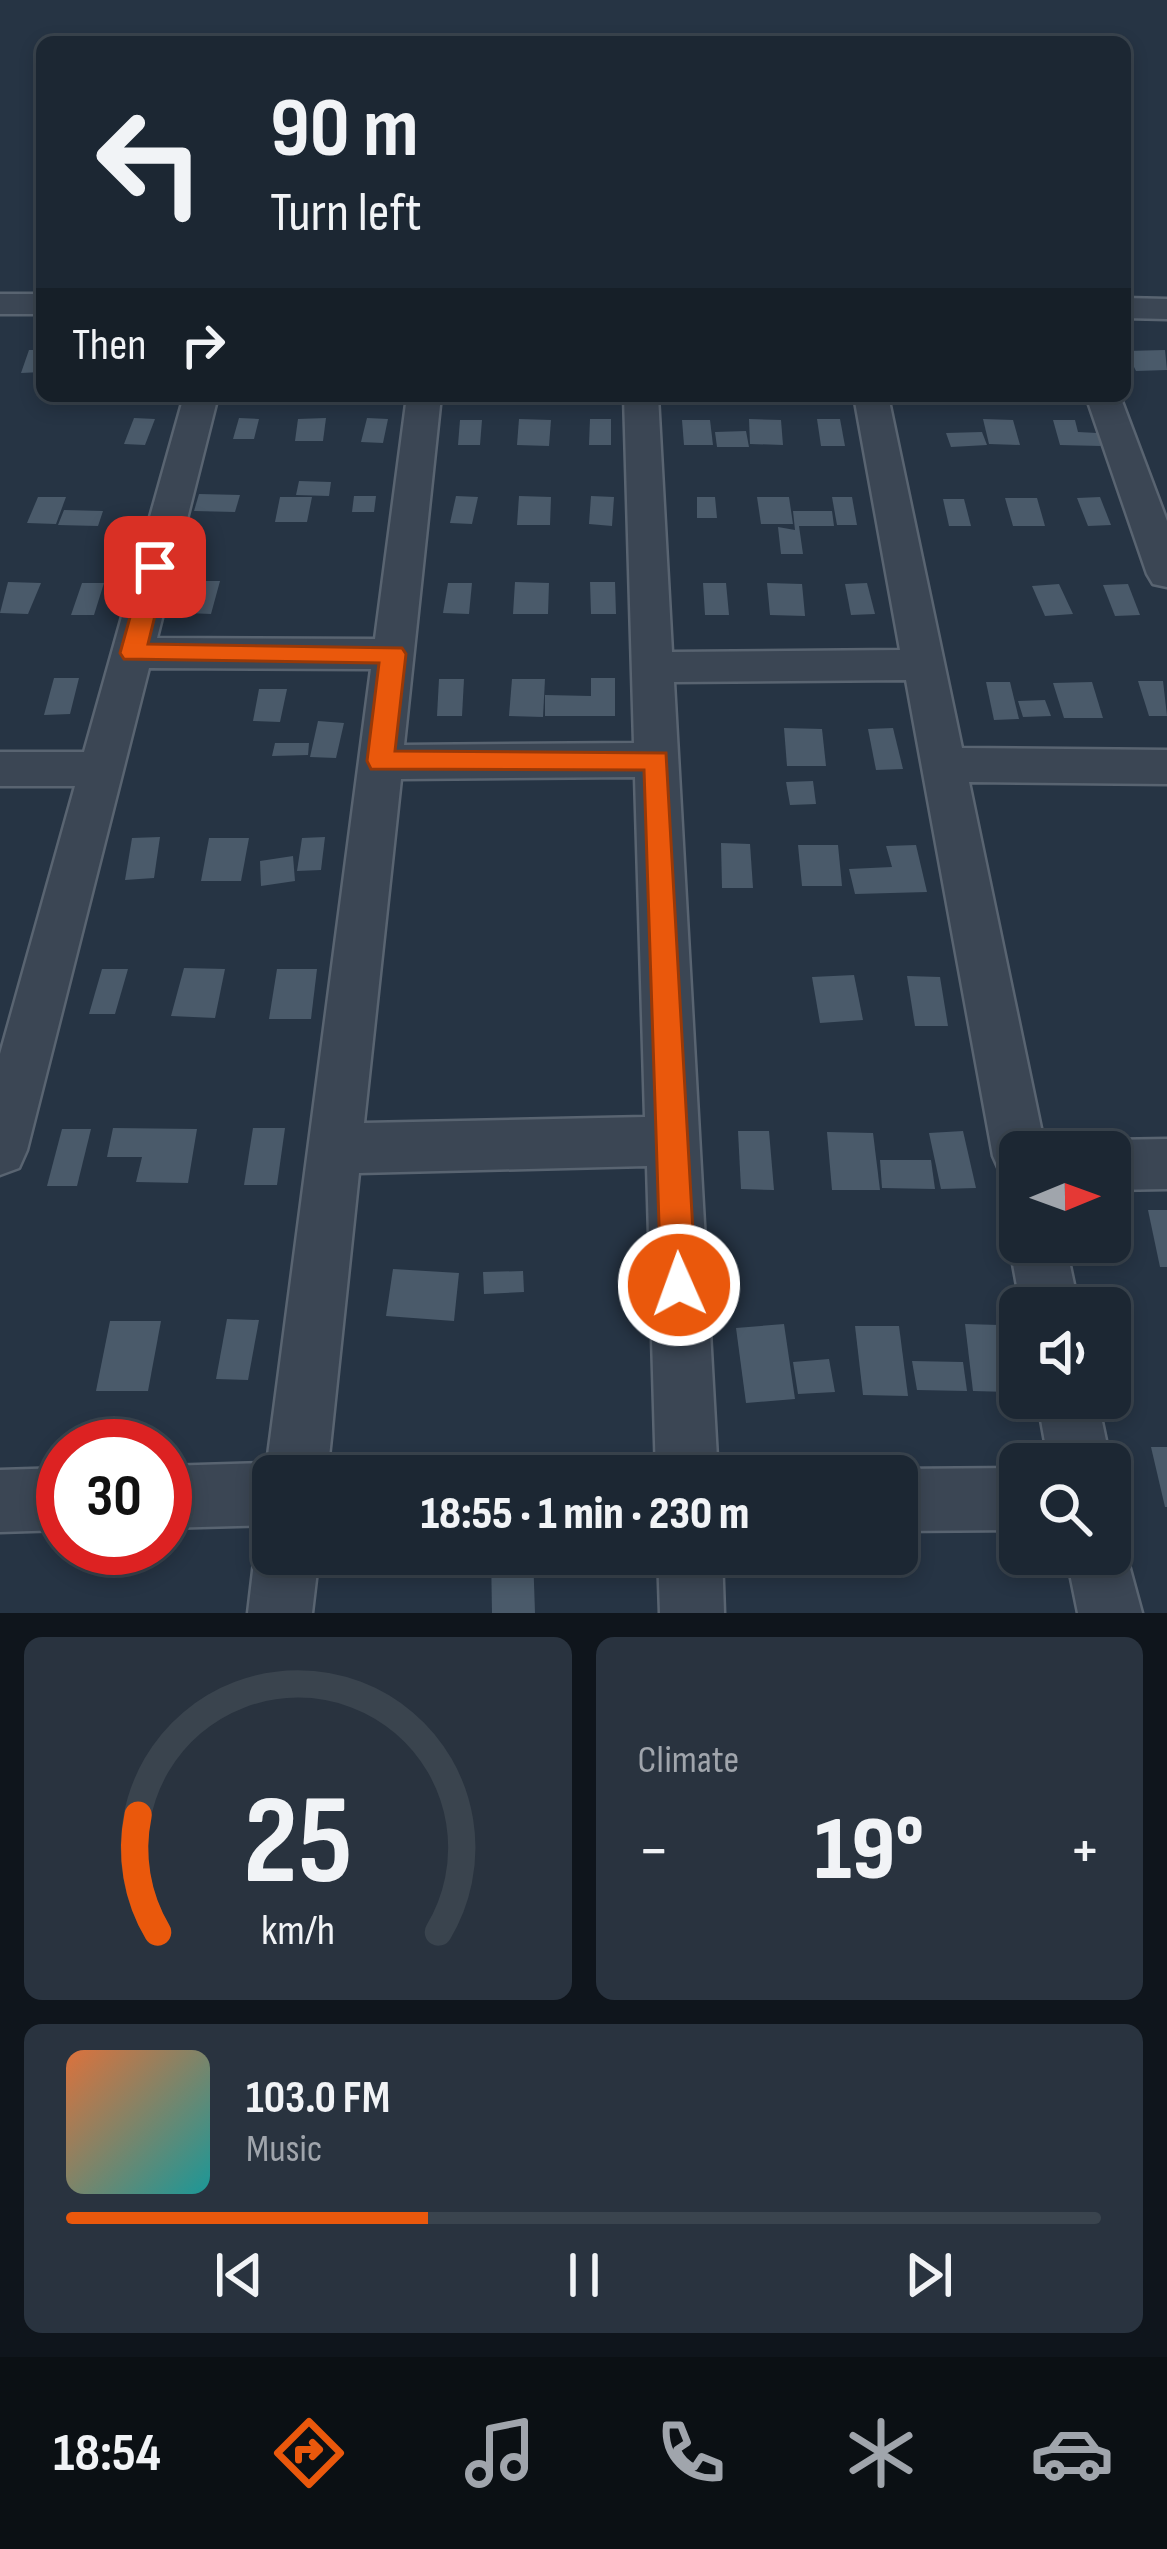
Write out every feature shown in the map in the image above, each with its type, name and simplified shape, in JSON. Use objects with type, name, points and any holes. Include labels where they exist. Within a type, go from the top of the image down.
[{"type":"street","points":[[1131,308],[1167,309]]},
{"type":"street","points":[[0,1150],[199,402]]},
{"type":"street","points":[[298,1455],[423,402]]},
{"type":"street","points":[[641,402],[685,1455]]},
{"type":"street","points":[[872,402],[1015,1131]]},
{"type":"street","points":[[1105,402],[1167,574]]},
{"type":"street","points":[[133,653],[393,654]]},
{"type":"street","points":[[652,667],[924,664]]},
{"type":"street","points":[[381,761],[657,760]]},
{"type":"street","points":[[943,765],[1167,766]]},
{"type":"street","points":[[0,769],[101,769]]},
{"type":"street","points":[[334,1149],[673,1141]]},
{"type":"street","points":[[1131,1165],[1167,1164]]},
{"type":"street","points":[[192,1496],[252,1495]]},
{"type":"street","points":[[918,1500],[999,1498]]},
{"type":"street","points":[[0,1501],[36,1500]]},
{"type":"street","points":[[280,1613],[285,1575]]},
{"type":"street","points":[[691,1575],[692,1613]]},
{"type":"street","points":[[1102,1575],[1110,1613]]},
{"type":"building","points":[[29,350],[36,350],[36,372],[21,373]]},
{"type":"building","points":[[1165,350],[1167,370],[1136,371],[1131,351]]},
{"type":"building","points":[[134,418],[155,419],[145,445],[124,444]]},
{"type":"building","points":[[239,418],[259,419],[254,439],[233,439]]},
{"type":"building","points":[[326,418],[323,441],[295,441],[298,419]]},
{"type":"building","points":[[367,418],[388,419],[383,443],[361,442]]},
{"type":"building","points":[[519,419],[551,420],[549,446],[517,445]]},
{"type":"building","points":[[590,419],[611,419],[611,445],[589,445]]},
{"type":"building","points":[[749,419],[781,420],[783,445],[750,444]]},
{"type":"building","points":[[817,419],[840,419],[845,446],[821,446]]},
{"type":"building","points":[[983,419],[1013,420],[1020,445],[989,444]]},
{"type":"building","points":[[460,420],[482,420],[480,445],[458,445]]},
{"type":"building","points":[[682,420],[710,420],[713,445],[684,445]]},
{"type":"building","points":[[1053,420],[1075,420],[1078,432],[1097,433],[1101,446],[1060,445]]},
{"type":"building","points":[[746,431],[749,447],[717,447],[715,432]]},
{"type":"building","points":[[982,432],[987,445],[951,447],[946,433]]},
{"type":"building","points":[[299,481],[331,482],[329,496],[296,495]]},
{"type":"building","points":[[199,494],[240,495],[235,512],[194,511]]},
{"type":"building","points":[[354,496],[376,496],[374,512],[352,512]]},
{"type":"building","points":[[456,496],[478,497],[472,524],[450,523]]},
{"type":"building","points":[[519,496],[551,497],[550,525],[517,525]]},
{"type":"building","points":[[591,496],[614,497],[612,526],[589,524]]},
{"type":"building","points":[[38,497],[66,497],[56,524],[27,523]]},
{"type":"building","points":[[280,497],[312,497],[307,522],[275,522]]},
{"type":"building","points":[[697,497],[715,497],[717,518],[697,518]]},
{"type":"building","points":[[757,497],[789,497],[793,524],[761,524]]},
{"type":"building","points":[[832,497],[852,497],[857,525],[837,525]]},
{"type":"building","points":[[1100,497],[1111,525],[1088,526],[1077,498]]},
{"type":"building","points":[[1005,498],[1037,498],[1045,526],[1013,526]]},
{"type":"building","points":[[943,499],[964,499],[971,526],[949,526]]},
{"type":"building","points":[[64,510],[103,511],[98,526],[58,525]]},
{"type":"building","points":[[793,511],[832,511],[834,526],[799,526],[803,554],[781,554],[778,527],[795,530]]},
{"type":"building","points":[[197,581],[220,581],[211,614],[187,613]]},
{"type":"building","points":[[8,582],[41,583],[28,614],[0,613]]},
{"type":"building","points":[[515,582],[549,583],[548,614],[513,614]]},
{"type":"building","points":[[590,582],[615,582],[616,614],[591,614]]},
{"type":"building","points":[[82,583],[104,583],[94,615],[71,615]]},
{"type":"building","points":[[448,583],[472,583],[469,614],[443,613]]},
{"type":"building","points":[[703,583],[726,583],[729,615],[705,615]]},
{"type":"building","points":[[767,583],[802,584],[805,616],[770,615]]},
{"type":"building","points":[[867,583],[875,614],[851,615],[845,584]]},
{"type":"building","points":[[1059,584],[1073,614],[1045,616],[1032,586]]},
{"type":"building","points":[[1128,584],[1140,615],[1115,616],[1103,585]]},
{"type":"building","points":[[54,678],[79,678],[70,714],[44,715]]},
{"type":"building","points":[[591,678],[615,678],[615,716],[545,716],[545,695],[591,696]]},
{"type":"building","points":[[439,679],[464,679],[462,716],[437,716]]},
{"type":"building","points":[[512,679],[545,679],[543,717],[509,716]]},
{"type":"building","points":[[1138,681],[1163,681],[1167,716],[1149,716]]},
{"type":"building","points":[[986,682],[1010,682],[1019,719],[994,720]]},
{"type":"building","points":[[1092,682],[1103,718],[1064,718],[1053,683]]},
{"type":"building","points":[[259,689],[287,689],[280,722],[253,721]]},
{"type":"building","points":[[1045,700],[1051,716],[1023,717],[1018,701]]},
{"type":"building","points":[[318,721],[344,723],[336,758],[310,757]]},
{"type":"building","points":[[784,728],[822,729],[826,766],[787,766]]},
{"type":"building","points":[[893,728],[903,769],[876,770],[868,729]]},
{"type":"building","points":[[275,743],[309,743],[308,755],[272,756]]},
{"type":"building","points":[[813,781],[816,804],[790,805],[786,782]]},
{"type":"building","points":[[160,837],[154,878],[125,880],[132,838]]},
{"type":"building","points":[[325,837],[321,870],[297,871],[302,838]]},
{"type":"building","points":[[209,838],[249,838],[241,881],[201,881]]},
{"type":"building","points":[[721,843],[750,844],[753,888],[722,888]]},
{"type":"building","points":[[798,845],[838,845],[842,886],[802,886]]},
{"type":"building","points":[[916,845],[927,892],[855,894],[849,869],[892,867],[886,846]]},
{"type":"building","points":[[293,856],[295,881],[261,886],[260,861]]},
{"type":"building","points":[[184,968],[225,969],[215,1018],[171,1016]]},
{"type":"building","points":[[102,969],[128,969],[115,1014],[89,1014]]},
{"type":"building","points":[[277,969],[317,969],[311,1019],[269,1019]]},
{"type":"building","points":[[854,975],[863,1020],[820,1023],[812,977]]},
{"type":"building","points":[[907,976],[940,977],[948,1026],[915,1026]]},
{"type":"building","points":[[113,1128],[197,1129],[188,1183],[136,1182],[142,1157],[107,1157]]},
{"type":"building","points":[[253,1128],[285,1128],[277,1185],[244,1185]]},
{"type":"building","points":[[62,1129],[91,1129],[77,1186],[47,1186]]},
{"type":"building","points":[[738,1131],[769,1131],[774,1190],[741,1189]]},
{"type":"building","points":[[963,1131],[976,1188],[941,1189],[929,1133]]},
{"type":"building","points":[[827,1132],[873,1133],[880,1190],[832,1190]]},
{"type":"building","points":[[880,1160],[931,1160],[935,1189],[882,1188]]},
{"type":"building","points":[[1148,1210],[1167,1210],[1167,1267],[1160,1267]]},
{"type":"building","points":[[393,1269],[459,1273],[454,1321],[386,1316]]},
{"type":"building","points":[[523,1271],[524,1292],[484,1294],[483,1272]]},
{"type":"building","points":[[227,1319],[259,1320],[248,1380],[216,1379]]},
{"type":"building","points":[[110,1321],[161,1321],[148,1391],[96,1391]]},
{"type":"building","points":[[784,1324],[795,1399],[746,1403],[736,1328]]},
{"type":"building","points":[[965,1324],[999,1325],[999,1392],[973,1391]]},
{"type":"building","points":[[855,1326],[899,1326],[908,1396],[863,1395]]},
{"type":"building","points":[[829,1359],[835,1392],[798,1394],[793,1362]]},
{"type":"building","points":[[912,1361],[963,1362],[967,1391],[917,1390]]},
{"type":"building","points":[[1151,1447],[1167,1447],[1167,1507],[1165,1507]]},
{"type":"building","points":[[491,1575],[534,1575],[535,1613],[492,1613]]},
{"type":"route","points":[[155,567],[133,653],[393,654],[381,761],[657,760],[679,1285]]}]
